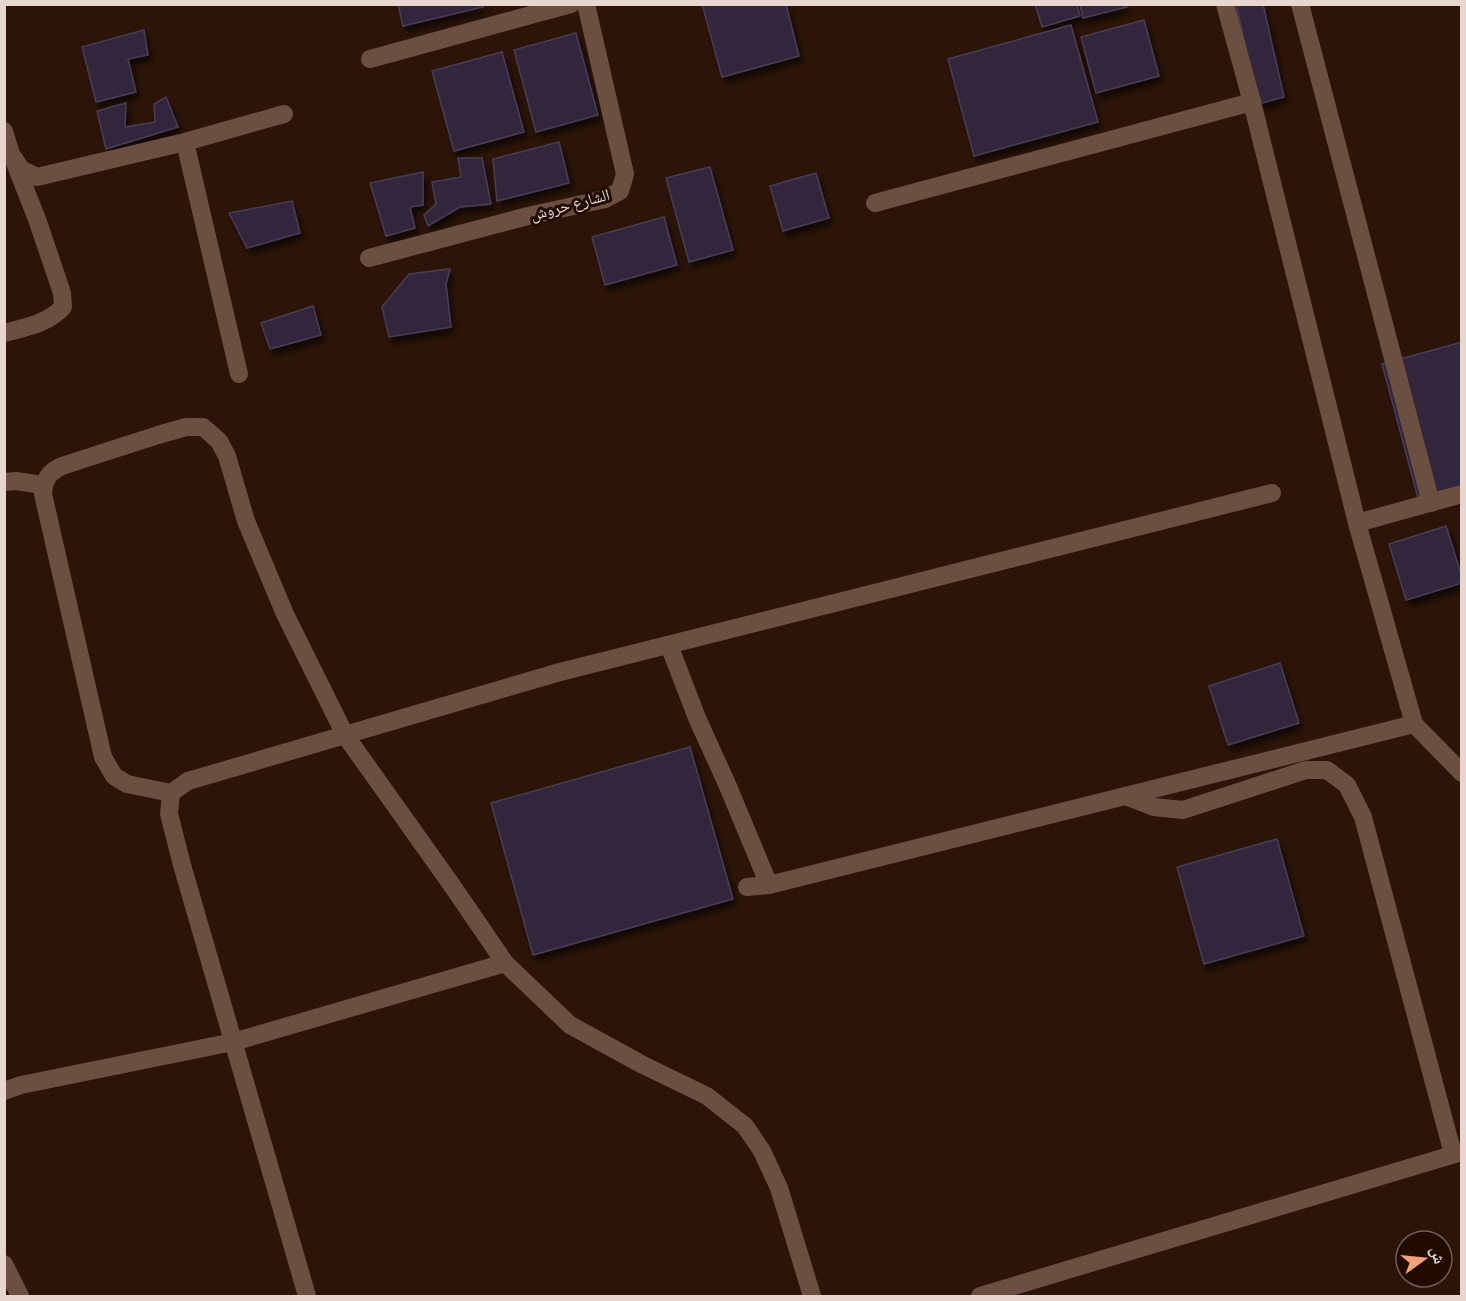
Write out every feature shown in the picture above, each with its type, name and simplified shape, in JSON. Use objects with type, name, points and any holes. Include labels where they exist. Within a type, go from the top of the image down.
[{"type":"street","points":[[370,59],[571,4]]},
{"type":"street","name":"الشارع حروش","points":[[369,258],[528,216],[605,199],[620,191],[624,174],[586,4]]},
{"type":"street","points":[[1225,4],[1252,102],[1357,523],[1414,724],[1461,773]]},
{"type":"street","points":[[1300,4],[1431,503]]},
{"type":"street","points":[[875,203],[1252,102]]},
{"type":"street","points":[[11,154],[21,169],[37,177],[185,142],[284,114]]},
{"type":"street","points":[[4,131],[42,232],[62,293],[63,307],[44,322],[4,333]]},
{"type":"street","points":[[185,142],[239,374]]},
{"type":"street","points":[[812,1296],[779,1188],[762,1151],[746,1126],[707,1096],[643,1065],[570,1025],[505,963],[452,884],[345,735],[285,614],[246,521],[227,456],[219,441],[203,427],[186,427],[62,466],[47,476],[43,485],[43,494],[103,757],[114,776],[127,784],[171,793],[188,782],[345,735],[560,672],[1272,493]]},
{"type":"street","points":[[4,482],[16,481],[43,485]]},
{"type":"street","points":[[1357,523],[1461,494]]},
{"type":"street","points":[[669,645],[697,718],[769,885]]},
{"type":"street","points":[[747,887],[769,885],[1414,724]]},
{"type":"street","points":[[980,1296],[1457,1153],[1363,816],[1347,785],[1327,770],[1306,770],[1183,810],[1154,807],[1126,796]]},
{"type":"street","points":[[171,793],[169,814],[179,855],[307,1296]]},
{"type":"street","points":[[4,1091],[21,1085],[95,1069],[233,1042],[505,963]]},
{"type":"street","points":[[4,1263],[20,1296]]},
{"type":"building","points":[[398,4],[483,4],[483,7],[403,26]]},
{"type":"building","points":[[702,4],[786,4],[799,56],[722,77]]},
{"type":"building","points":[[1035,4],[1077,4],[1080,16],[1042,27]]},
{"type":"building","points":[[1080,4],[1126,4],[1127,7],[1083,18]]},
{"type":"building","points":[[1236,4],[1263,4],[1284,97],[1258,104]]},
{"type":"building","points":[[1144,20],[1159,76],[1096,93],[1081,37]]},
{"type":"building","points":[[1071,25],[1098,122],[974,156],[948,59]]},
{"type":"building","points":[[144,30],[148,55],[128,59],[136,92],[96,102],[82,47]]},
{"type":"building","points":[[576,33],[598,115],[536,132],[514,50]]},
{"type":"building","points":[[502,52],[524,132],[454,151],[432,71]]},
{"type":"building","points":[[166,97],[178,127],[106,149],[97,111],[126,103],[125,127],[155,122],[154,104]]},
{"type":"building","points":[[559,142],[569,183],[497,201],[493,159]]},
{"type":"building","points":[[458,158],[482,158],[491,204],[460,207],[428,226],[424,215],[436,204],[432,182],[461,177]]},
{"type":"building","points":[[710,167],[733,250],[689,262],[666,178]]},
{"type":"building","points":[[423,172],[423,205],[410,207],[415,228],[386,236],[370,183]]},
{"type":"building","points":[[816,173],[829,218],[783,231],[770,186]]},
{"type":"building","points":[[292,201],[300,233],[247,248],[229,213]]},
{"type":"building","points":[[664,217],[677,265],[605,285],[592,237]]},
{"type":"building","points":[[450,269],[446,284],[451,327],[389,337],[382,307],[409,274]]},
{"type":"building","points":[[313,306],[321,335],[270,349],[261,323]]},
{"type":"building","points":[[1462,342],[1462,486],[1418,498],[1382,364]]},
{"type":"building","points":[[1446,526],[1462,583],[1406,600],[1389,544]]},
{"type":"building","points":[[1280,663],[1299,723],[1228,745],[1209,686]]},
{"type":"building","points":[[690,747],[733,899],[533,955],[491,803]]},
{"type":"building","points":[[1277,839],[1304,936],[1204,964],[1177,867]]}]
